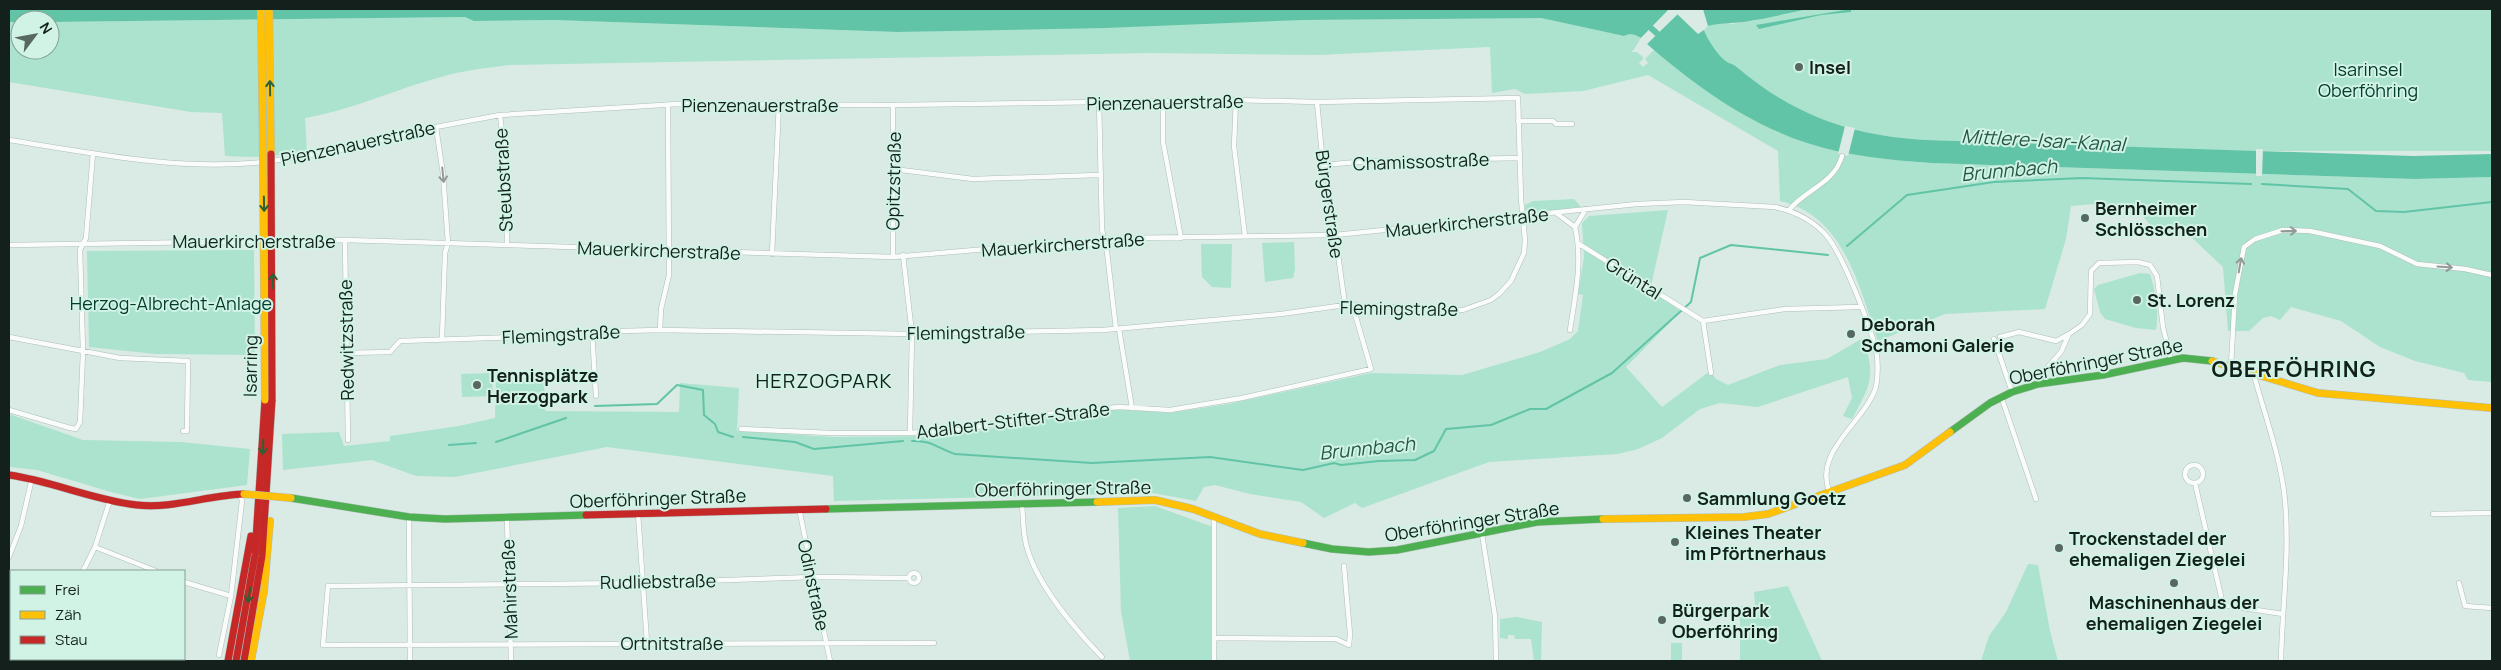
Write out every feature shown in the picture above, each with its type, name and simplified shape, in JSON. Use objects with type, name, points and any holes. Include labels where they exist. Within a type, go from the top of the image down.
[{"type":"main road","name":"Isarring","points":[[261,9],[266,58]]},
{"type":"main road","name":"Isarring","points":[[244,661],[258,588],[268,485],[266,58],[269,9]]},
{"type":"main road","name":"Oberföhringer Straße","points":[[9,474],[32,478],[110,500],[138,505],[154,505],[242,494],[291,498],[409,517],[445,519],[798,508],[1155,500],[1180,505],[1275,537],[1332,548],[1369,552],[1397,550],[1482,534],[1523,524],[1558,520],[1755,516],[1780,511],[1828,490],[1905,466],[2001,396],[2038,384],[2103,375],[2171,360],[2196,358],[2231,366],[2254,375],[2318,393],[2492,408]]},
{"type":"main road","name":"Isarring","points":[[236,661],[251,587],[268,400]]},
{"type":"main road","points":[[251,661],[269,555],[270,518],[268,485]]},
{"type":"main road","points":[[228,661],[260,495]]},
{"type":"street","name":"Pienzenauerstraße","points":[[9,140],[176,163],[256,163],[328,153],[436,127],[500,115],[678,104],[893,105],[1236,100],[1317,102],[1518,98]]},
{"type":"street","name":"Flemingstraße","points":[[346,353],[390,352],[400,341],[592,332],[660,330],[912,334],[1118,329],[1281,314],[1345,304],[1352,306],[1462,310],[1491,300],[1511,281],[1519,267],[1525,240],[1519,158],[1518,98]]},
{"type":"street","points":[[1236,100],[1234,146],[1245,236]]},
{"type":"street","points":[[1163,101],[1162,142],[1180,238]]},
{"type":"street","points":[[1098,102],[1099,175],[1104,242],[1132,408]]},
{"type":"street","name":"Bürgerstraße","points":[[1317,102],[1324,165],[1345,304]]},
{"type":"street","points":[[772,254],[779,103]]},
{"type":"street","name":"Opitzstraße","points":[[893,105],[893,257]]},
{"type":"street","points":[[660,330],[661,309],[669,275],[668,106]]},
{"type":"street","name":"Steubstraße","points":[[500,115],[506,165],[507,244]]},
{"type":"street","points":[[1518,121],[1552,121],[1556,124],[1572,124]]},
{"type":"street","points":[[436,127],[443,174],[448,243],[445,253],[442,339]]},
{"type":"street","points":[[9,410],[76,429],[80,422],[83,352],[80,250],[86,238],[93,153]]},
{"type":"street","points":[[1789,210],[1802,196],[1829,179],[1838,169],[1842,156]]},
{"type":"street","name":"Chamissostraße","points":[[1324,165],[1369,161],[1519,158]]},
{"type":"street","points":[[893,169],[973,179],[1099,175]]},
{"type":"street","name":"Mauerkircherstraße","points":[[9,245],[216,240],[345,240],[893,257],[1104,242],[1125,238],[1335,235],[1447,222],[1684,202],[1789,210],[1817,226],[1826,236],[1843,263],[1877,354],[1878,376],[1867,407],[1842,439],[1829,462],[1825,476],[1828,490]]},
{"type":"street","points":[[1575,227],[1586,209]]},
{"type":"street","points":[[1555,213],[1575,227],[1579,244],[1580,259],[1570,330]]},
{"type":"street","points":[[2231,366],[2235,294],[2244,247],[2255,239],[2283,230],[2310,231],[2380,246],[2416,264],[2465,269],[2492,275]]},
{"type":"street","name":"Redwitzstraße","points":[[345,240],[348,440]]},
{"type":"street","name":"Grüntal","points":[[1579,244],[1703,321]]},
{"type":"street","name":"Opitzstraße","points":[[903,255],[912,334],[910,432]]},
{"type":"street","points":[[2000,337],[2019,332],[2056,342],[2082,325],[2090,314],[2091,271],[2099,263],[2138,262],[2150,265],[2157,276],[2163,327],[2171,360]]},
{"type":"street","name":"Adalbert-Stifter-Straße","points":[[741,428],[831,433],[910,432],[978,428],[1048,414],[1119,407],[1170,410],[1242,398],[1371,369],[1352,306]]},
{"type":"street","points":[[1711,373],[1703,321],[1785,309],[1860,307]]},
{"type":"street","points":[[592,332],[596,396]]},
{"type":"street","points":[[2038,384],[2039,377],[2061,352],[2069,334]]},
{"type":"street","points":[[9,337],[120,358],[188,361],[187,431],[184,431]]},
{"type":"street","points":[[1994,340],[2012,392]]},
{"type":"street","points":[[2254,375],[2273,433],[2285,500],[2287,525],[2281,661]]},
{"type":"street","points":[[2001,396],[2036,499]]},
{"type":"street","points":[[2193,465],[2199,466],[2203,473],[2201,481],[2195,483],[2187,480],[2185,474],[2188,468],[2193,465]]},
{"type":"street","points":[[9,557],[21,526],[32,478]]},
{"type":"street","points":[[2195,483],[2223,605],[2282,614]]},
{"type":"street","points":[[219,655],[231,596],[242,494]]},
{"type":"street","points":[[84,570],[95,547],[110,500]]},
{"type":"street","points":[[1022,504],[1025,540],[1033,564],[1058,605],[1079,633],[1102,657]]},
{"type":"street","name":"Odinstraße","points":[[798,508],[830,661]]},
{"type":"street","points":[[638,513],[647,643]]},
{"type":"street","points":[[2433,514],[2492,513]]},
{"type":"street","points":[[409,517],[410,661]]},
{"type":"street","name":"Mahirstraße","points":[[507,517],[511,661]]},
{"type":"street","points":[[1214,518],[1214,661]]},
{"type":"street","points":[[1482,534],[1494,607],[1496,661]]},
{"type":"street","points":[[95,547],[153,570]]},
{"type":"street","points":[[1214,638],[1336,639],[1349,645],[1350,634],[1344,566]]},
{"type":"street","name":"Rudliebstraße","points":[[410,646],[323,645],[328,586],[642,583],[813,577],[909,578]]},
{"type":"street","points":[[185,582],[231,596]]},
{"type":"street","points":[[2459,583],[2465,606],[2492,608]]},
{"type":"street","name":"Ortnitstraße","points":[[410,646],[934,642]]},
{"type":"green space","name":"Isarinsel Oberföhring","points":[[1808,9],[2492,9],[2492,151],[2250,151],[1926,140],[1873,134],[1826,120],[1803,111],[1781,99],[1759,85],[1734,65],[1725,61],[1714,48],[1704,30],[1708,26],[1722,22],[1731,24],[1753,21]]},
{"type":"green space","points":[[465,17],[475,21],[554,20],[897,32],[1304,20],[1541,18],[1624,36],[1630,34],[1637,36],[1641,38],[1632,52],[1637,52],[1644,58],[1639,63],[1643,67],[1648,63],[1645,59],[1654,50],[1722,101],[1752,119],[1786,136],[1847,153],[1931,163],[2414,179],[2492,177],[2492,382],[2468,380],[2464,373],[2415,361],[2380,347],[2341,321],[2291,307],[2280,320],[2271,316],[2263,318],[2249,331],[2228,331],[2223,267],[2189,235],[2160,236],[2140,213],[2095,204],[2071,206],[2066,239],[2045,309],[1945,314],[1878,341],[1856,277],[1835,238],[1820,222],[1802,209],[1780,201],[1778,151],[1648,75],[1583,91],[1525,94],[1515,89],[1492,93],[1490,47],[1317,55],[1150,53],[510,65],[450,75],[357,105],[305,118],[307,153],[253,157],[225,156],[222,113],[191,112],[9,82],[9,22],[10,60],[60,60],[60,22]]},
{"type":"green space","points":[[1574,199],[1581,207],[1533,213],[1525,210],[1525,205],[1533,201]]},
{"type":"green space","points":[[1668,210],[1650,290],[1681,311],[1626,367],[1662,407],[1710,371],[1716,379],[1728,385],[1780,365],[1827,359],[1863,338],[1869,362],[1870,380],[1864,397],[1852,419],[1843,416],[1852,398],[1848,377],[1758,407],[1720,403],[1700,409],[1662,438],[1638,449],[1618,454],[1489,462],[1362,508],[1355,503],[1324,518],[1301,502],[1250,494],[1215,485],[1204,487],[1196,501],[1153,493],[834,501],[833,476],[607,447],[455,477],[416,476],[372,460],[283,470],[282,434],[339,432],[344,446],[390,441],[390,436],[459,426],[495,418],[496,382],[544,380],[545,411],[679,412],[680,383],[739,388],[737,431],[833,437],[925,436],[979,431],[1049,416],[1119,409],[1170,413],[1228,404],[1371,373],[1462,375],[1540,352],[1570,339],[1578,331],[1583,295],[1578,294],[1584,257],[1582,223],[1589,216]]},
{"type":"green space","points":[[1294,242],[1295,269],[1293,278],[1265,282],[1262,243]]},
{"type":"green space","points":[[1201,244],[1232,244],[1231,288],[1212,287],[1202,277]]},
{"type":"green space","name":"Herzog-Albrecht-Anlage","points":[[254,250],[255,355],[156,354],[89,347],[87,251]]},
{"type":"green space","points":[[2140,273],[2150,274],[2152,281],[2157,309],[2156,330],[2136,328],[2105,319],[2100,312],[2094,289],[2098,285]]},
{"type":"green space","name":"Tennisplätze Herzogpark","points":[[492,373],[493,396],[462,397],[461,374]]},
{"type":"green space","points":[[9,414],[83,440],[181,442],[250,449],[247,485],[140,499],[37,470],[9,467]]},
{"type":"green space","points":[[1155,506],[1213,527],[1212,661],[1130,661],[1121,611],[1118,508]]},
{"type":"green space","points":[[2028,564],[2038,565],[2050,631],[2058,661],[1981,661],[1989,636],[2006,612]]},
{"type":"green space","points":[[1788,586],[1822,661],[1740,661],[1740,606],[1755,606],[1754,592]]},
{"type":"green space","points":[[1517,617],[1542,622],[1541,661],[1534,661],[1531,639],[1515,639],[1514,635],[1508,635],[1508,639],[1500,638],[1500,619]]},
{"type":"green space","points":[[1671,643],[1682,643],[1682,661],[1671,661]]},
{"type":"shaded area","points":[[9,9],[1669,9],[1641,38],[1632,34],[1624,36],[1541,18],[1304,20],[1105,28],[897,32],[554,20],[474,21],[465,17],[60,22],[60,10],[10,10],[9,22]]},
{"type":"shaded area","points":[[1703,9],[1808,9],[1757,20],[1708,26]]},
{"type":"shaded area","points":[[1851,9],[1851,12],[1821,15],[1759,29],[1756,25]]},
{"type":"shaded area","points":[[1676,13],[1698,34],[1704,30],[1714,48],[1725,61],[1734,65],[1759,85],[1781,99],[1803,111],[1826,120],[1873,134],[1926,140],[2413,156],[2492,154],[2492,177],[2414,179],[1931,163],[1884,159],[1837,151],[1785,135],[1743,114],[1703,88],[1647,44]]},
{"type":"pier","points":[[1671,10],[1643,40],[1641,38]]},
{"type":"pier","points":[[1677,11],[1679,13],[1647,44],[1645,42]]},
{"type":"pier","points":[[1845,126],[1855,128],[1848,156],[1838,154]]},
{"type":"pier","points":[[2256,149],[2263,149],[2262,176],[2256,176]]},
{"type":"waterway","name":"Mittlere-Isar-Kanal","points":[[1641,9],[1641,19],[1662,38]]},
{"type":"waterway","name":"Brunnbach","points":[[1847,246],[1907,195],[1994,182],[2082,178],[2251,184]]},
{"type":"waterway","name":"Brunnbach","points":[[2262,184],[2348,189],[2376,211],[2404,212],[2492,202]]},
{"type":"waterway","name":"Brunnbach","points":[[912,441],[929,443],[955,454],[1092,463],[1210,457],[1303,470],[1334,463],[1341,465],[1415,460],[1434,451],[1446,429],[1491,425],[1530,409],[1546,409],[1612,373],[1691,302],[1700,258],[1731,245],[1828,255]]},
{"type":"waterway","name":"Brunnbach","points":[[595,406],[657,404],[677,385],[703,390],[704,415],[715,424],[718,432],[733,437]]},
{"type":"waterway","name":"Brunnbach","points":[[496,442],[566,418]]},
{"type":"waterway","name":"Brunnbach","points":[[743,437],[795,442],[814,449],[903,441]]},
{"type":"waterway","name":"Brunnbach","points":[[449,445],[476,443]]},
{"type":"traffic: fast","points":[[1950,432],[1990,403],[2012,392],[2038,384],[2103,375],[2183,358],[2212,361]]},
{"type":"traffic: fast","points":[[291,498],[409,517],[445,519],[586,515]]},
{"type":"traffic: fast","points":[[826,509],[1097,502]]},
{"type":"traffic: fast","points":[[1303,543],[1332,549],[1369,552],[1397,550],[1537,522],[1603,519]]},
{"type":"traffic: slow","points":[[261,9],[263,155]]},
{"type":"traffic: slow","points":[[269,9],[271,154]]},
{"type":"traffic: slow","points":[[263,155],[265,400]]},
{"type":"traffic: slow","points":[[2212,361],[2318,393],[2492,408]]},
{"type":"traffic: slow","points":[[1603,519],[1744,517],[1768,514],[1905,465],[1950,432]]},
{"type":"traffic: slow","points":[[244,494],[291,498]]},
{"type":"traffic: slow","points":[[1097,502],[1155,500],[1193,509],[1260,534],[1303,543]]},
{"type":"traffic: slow","points":[[251,661],[264,591],[270,521]]},
{"type":"traffic: jam","points":[[271,154],[272,400]]},
{"type":"traffic: jam","points":[[236,661],[255,555],[265,400]]},
{"type":"traffic: jam","points":[[244,661],[262,556],[272,400]]},
{"type":"traffic: jam","points":[[9,475],[121,503],[137,505],[177,504],[244,494]]},
{"type":"traffic: jam","points":[[586,515],[826,509]]},
{"type":"traffic: jam","points":[[228,661],[251,536]]},
{"type":"place","name":"Insel","points":[[1799,67]]},
{"type":"place","name":"Bernheimer Schlösschen","points":[[2085,218]]},
{"type":"place","name":"St. Lorenz","points":[[2137,300]]},
{"type":"place","name":"Deborah Schamoni Galerie","points":[[1851,334]]},
{"type":"place","name":"Tennisplätze Herzogpark","points":[[477,385]]},
{"type":"place","name":"Sammlung Goetz","points":[[1687,498]]},
{"type":"place","name":"Kleines Theater im Pförtnerhaus","points":[[1675,542]]},
{"type":"place","name":"Trockenstadel der ehemaligen Ziegelei","points":[[2059,548]]},
{"type":"place","name":"Maschinenhaus der ehemaligen Ziegelei","points":[[2174,583]]},
{"type":"place","name":"Bürgerpark Oberföhring","points":[[1662,620]]},
{"type":"district","name":"OBERFÖHRING","points":[[2294,369]]},
{"type":"district","name":"HERZOGPARK","points":[[824,380]]}]
